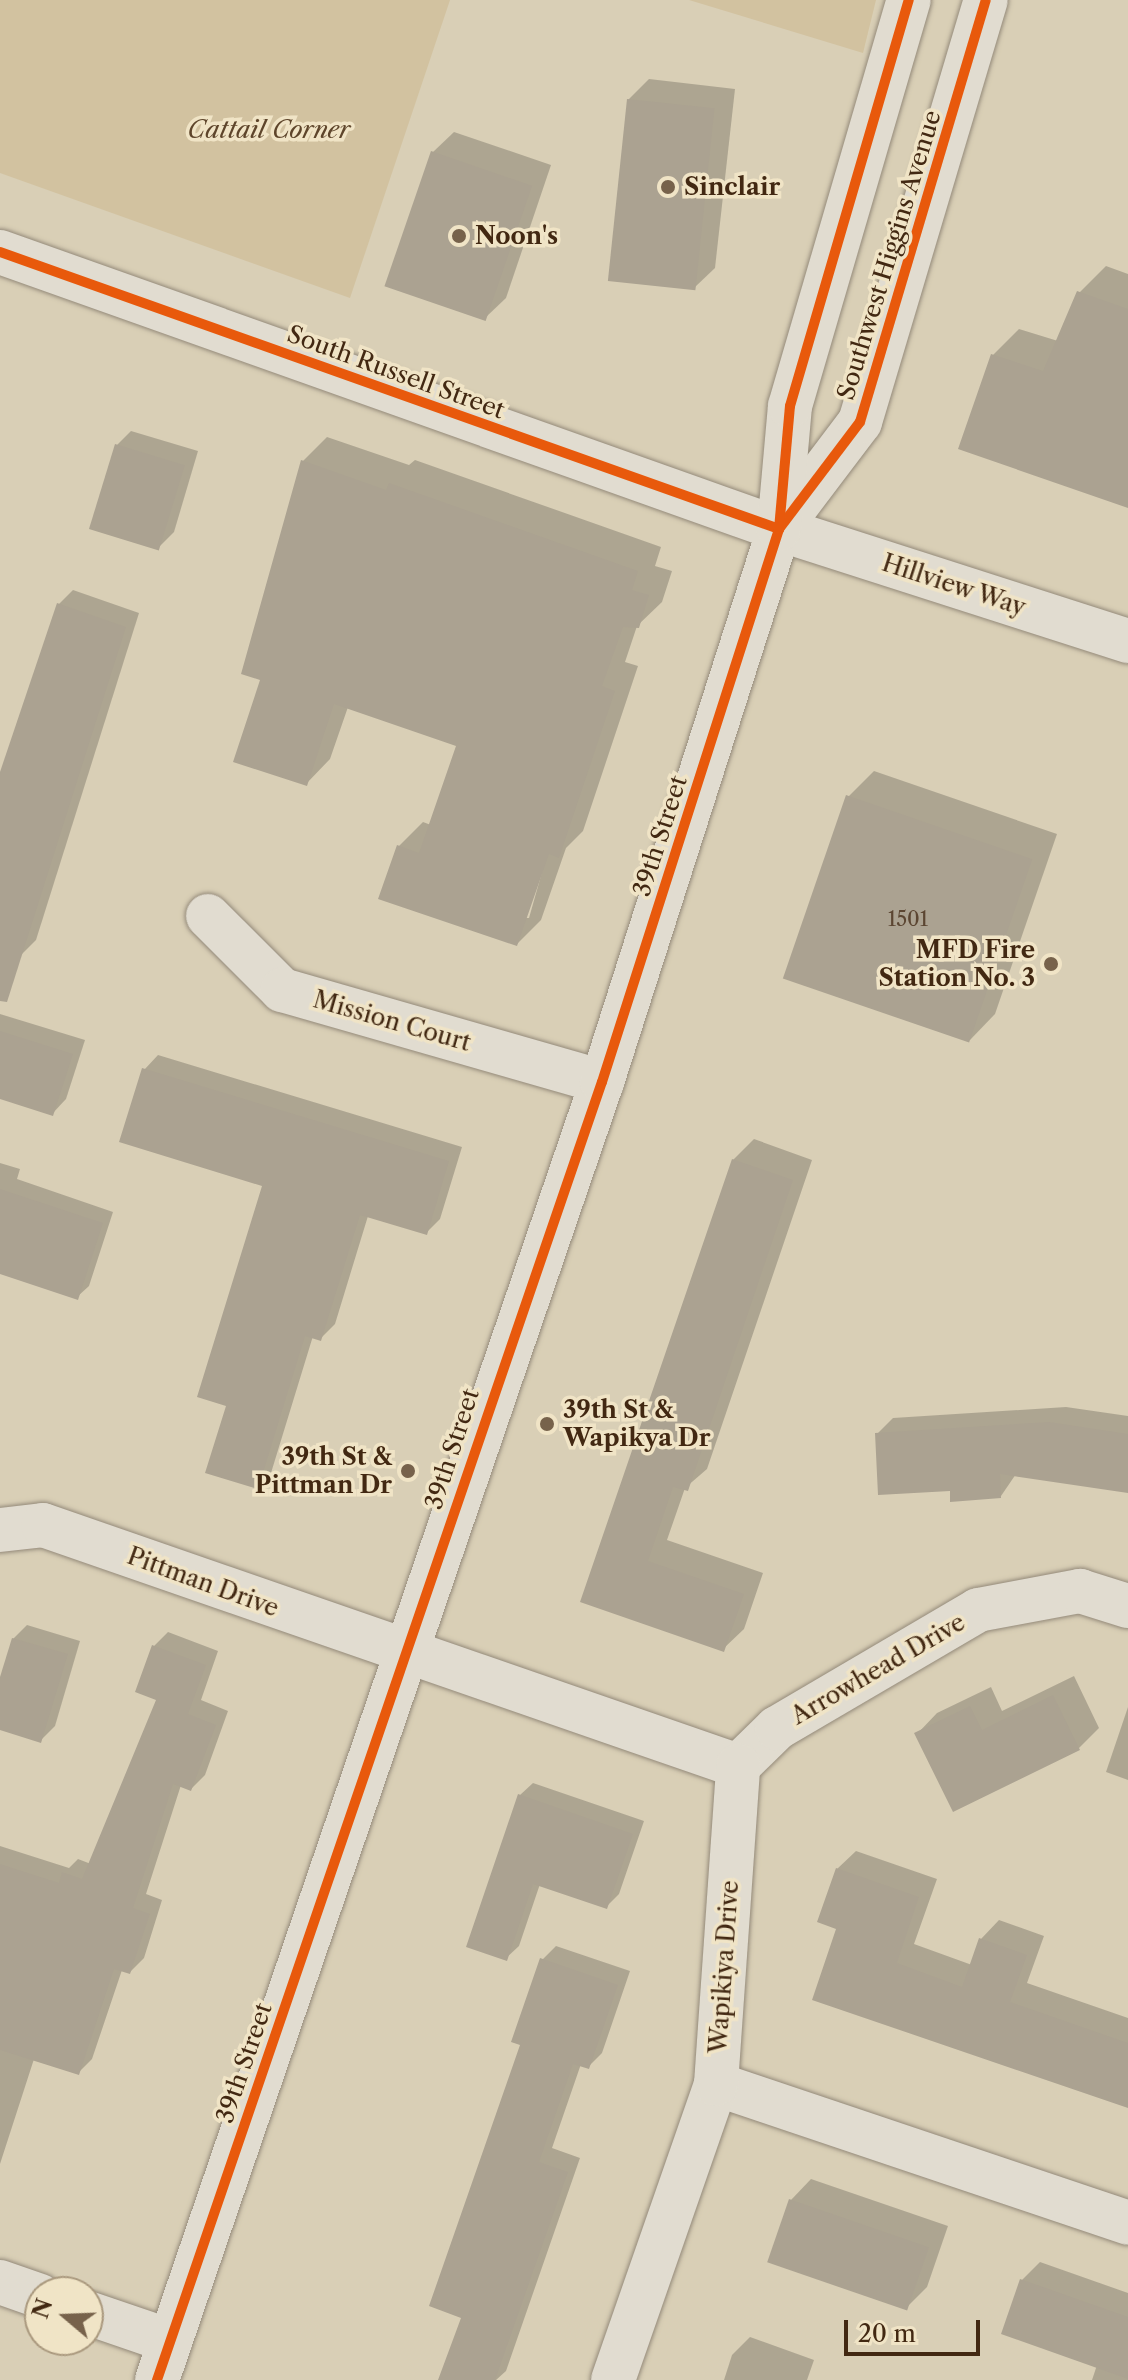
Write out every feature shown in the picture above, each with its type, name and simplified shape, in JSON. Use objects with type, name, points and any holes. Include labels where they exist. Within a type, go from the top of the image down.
[{"type":"main road","points":[[779,529],[790,406],[909,0]]},
{"type":"main road","name":"Southwest Higgins Avenue","points":[[779,529],[860,422],[986,0]]},
{"type":"main road","name":"South Russell Street","points":[[0,252],[779,529]]},
{"type":"main road","name":"Hillview Way","points":[[779,529],[1128,641]]},
{"type":"main road","name":"39th Street","points":[[163,2361],[602,1082],[779,529]]},
{"type":"main road","name":"Mission Court","points":[[208,916],[282,990],[602,1082]]},
{"type":"main road","name":"Pittman Drive","points":[[0,1530],[43,1525],[406,1653]]},
{"type":"main road","name":"Arrowhead Drive","points":[[738,1766],[777,1728],[978,1610],[1080,1591],[1128,1606]]},
{"type":"main road","points":[[406,1653],[738,1766]]},
{"type":"main road","name":"Wapikiya Drive","points":[[738,1766],[716,2084],[1128,2223]]},
{"type":"main road","points":[[613,2380],[716,2084]]},
{"type":"main road","points":[[0,2282],[24,2290]]},
{"type":"main road","points":[[104,2323],[163,2361]]},
{"type":"green space","name":"Cattail Corner","points":[[0,0],[450,0],[350,298],[0,173]]},
{"type":"green space","points":[[689,0],[876,0],[863,53]]},
{"type":"building","points":[[627,99],[715,108],[695,290],[608,281]]},
{"type":"building","name":"Noon's","points":[[431,151],[532,186],[486,321],[384,286]]},
{"type":"building","points":[[1077,291],[1128,309],[1128,508],[958,449],[991,354],[1043,371]]},
{"type":"building","points":[[115,444],[185,465],[159,550],[89,529]]},
{"type":"building","points":[[301,460],[386,490],[389,483],[638,571],[632,590],[649,595],[639,628],[623,627],[602,686],[615,691],[559,858],[549,854],[517,946],[378,899],[397,845],[419,853],[456,746],[334,704],[307,786],[233,762],[260,680],[241,674]]},
{"type":"building","points":[[57,603],[126,627],[7,1002],[0,1001],[0,772]]},
{"type":"building","points":[[846,795],[1032,859],[969,1043],[783,978]]},
{"type":"building","points":[[0,1031],[73,1054],[53,1116],[0,1099]]},
{"type":"building","points":[[142,1068],[449,1161],[427,1235],[360,1215],[321,1341],[305,1336],[258,1489],[205,1473],[226,1406],[197,1397],[262,1186],[119,1142]]},
{"type":"building","points":[[732,1159],[793,1180],[688,1491],[673,1487],[648,1561],[744,1594],[724,1652],[580,1602]]},
{"type":"building","points":[[0,1189],[103,1223],[78,1300],[0,1274]]},
{"type":"building","points":[[1049,1422],[1128,1434],[1128,1493],[1000,1474],[1001,1498],[950,1502],[950,1491],[878,1495],[875,1433]]},
{"type":"building","points":[[12,1638],[68,1654],[41,1743],[0,1730],[0,1677]]},
{"type":"building","points":[[152,1645],[206,1665],[188,1714],[216,1725],[191,1791],[173,1784],[133,1908],[150,1914],[130,1974],[114,1969],[79,2075],[0,2050],[0,1864],[59,1883],[62,1872],[82,1879],[156,1700],[135,1692]]},
{"type":"building","points":[[1053,1695],[1080,1750],[953,1812],[914,1733],[970,1706],[982,1730]]},
{"type":"building","points":[[518,1794],[633,1834],[607,1909],[533,1884],[507,1961],[466,1947]]},
{"type":"building","points":[[836,1868],[919,1897],[897,1963],[962,1987],[979,1938],[1027,1955],[1010,2002],[1128,2043],[1128,2108],[812,2000],[836,1929],[817,1922]]},
{"type":"building","points":[[540,1958],[618,1985],[589,2069],[573,2064],[539,2162],[568,2172],[495,2380],[438,2380],[461,2318],[429,2306],[520,2045],[511,2042]]},
{"type":"building","points":[[789,2199],[929,2247],[907,2311],[767,2262]]},
{"type":"building","points":[[1020,2279],[1128,2317],[1128,2379],[1001,2334]]},
{"type":"cycle path","points":[[157,2380],[602,1082],[779,529],[790,406],[909,0]]},
{"type":"cycle path","points":[[779,529],[860,422],[986,0]]},
{"type":"cycle path","points":[[0,252],[779,529]]},
{"type":"place","name":"Sinclair","points":[[668,187]]},
{"type":"place","name":"Noon's","points":[[459,236]]},
{"type":"place","name":"MFD Fire Station No. 3","points":[[1051,964]]},
{"type":"place","name":"39th St & Wapikya Dr","points":[[547,1424]]},
{"type":"place","name":"39th St & Pittman Dr","points":[[408,1471]]}]
